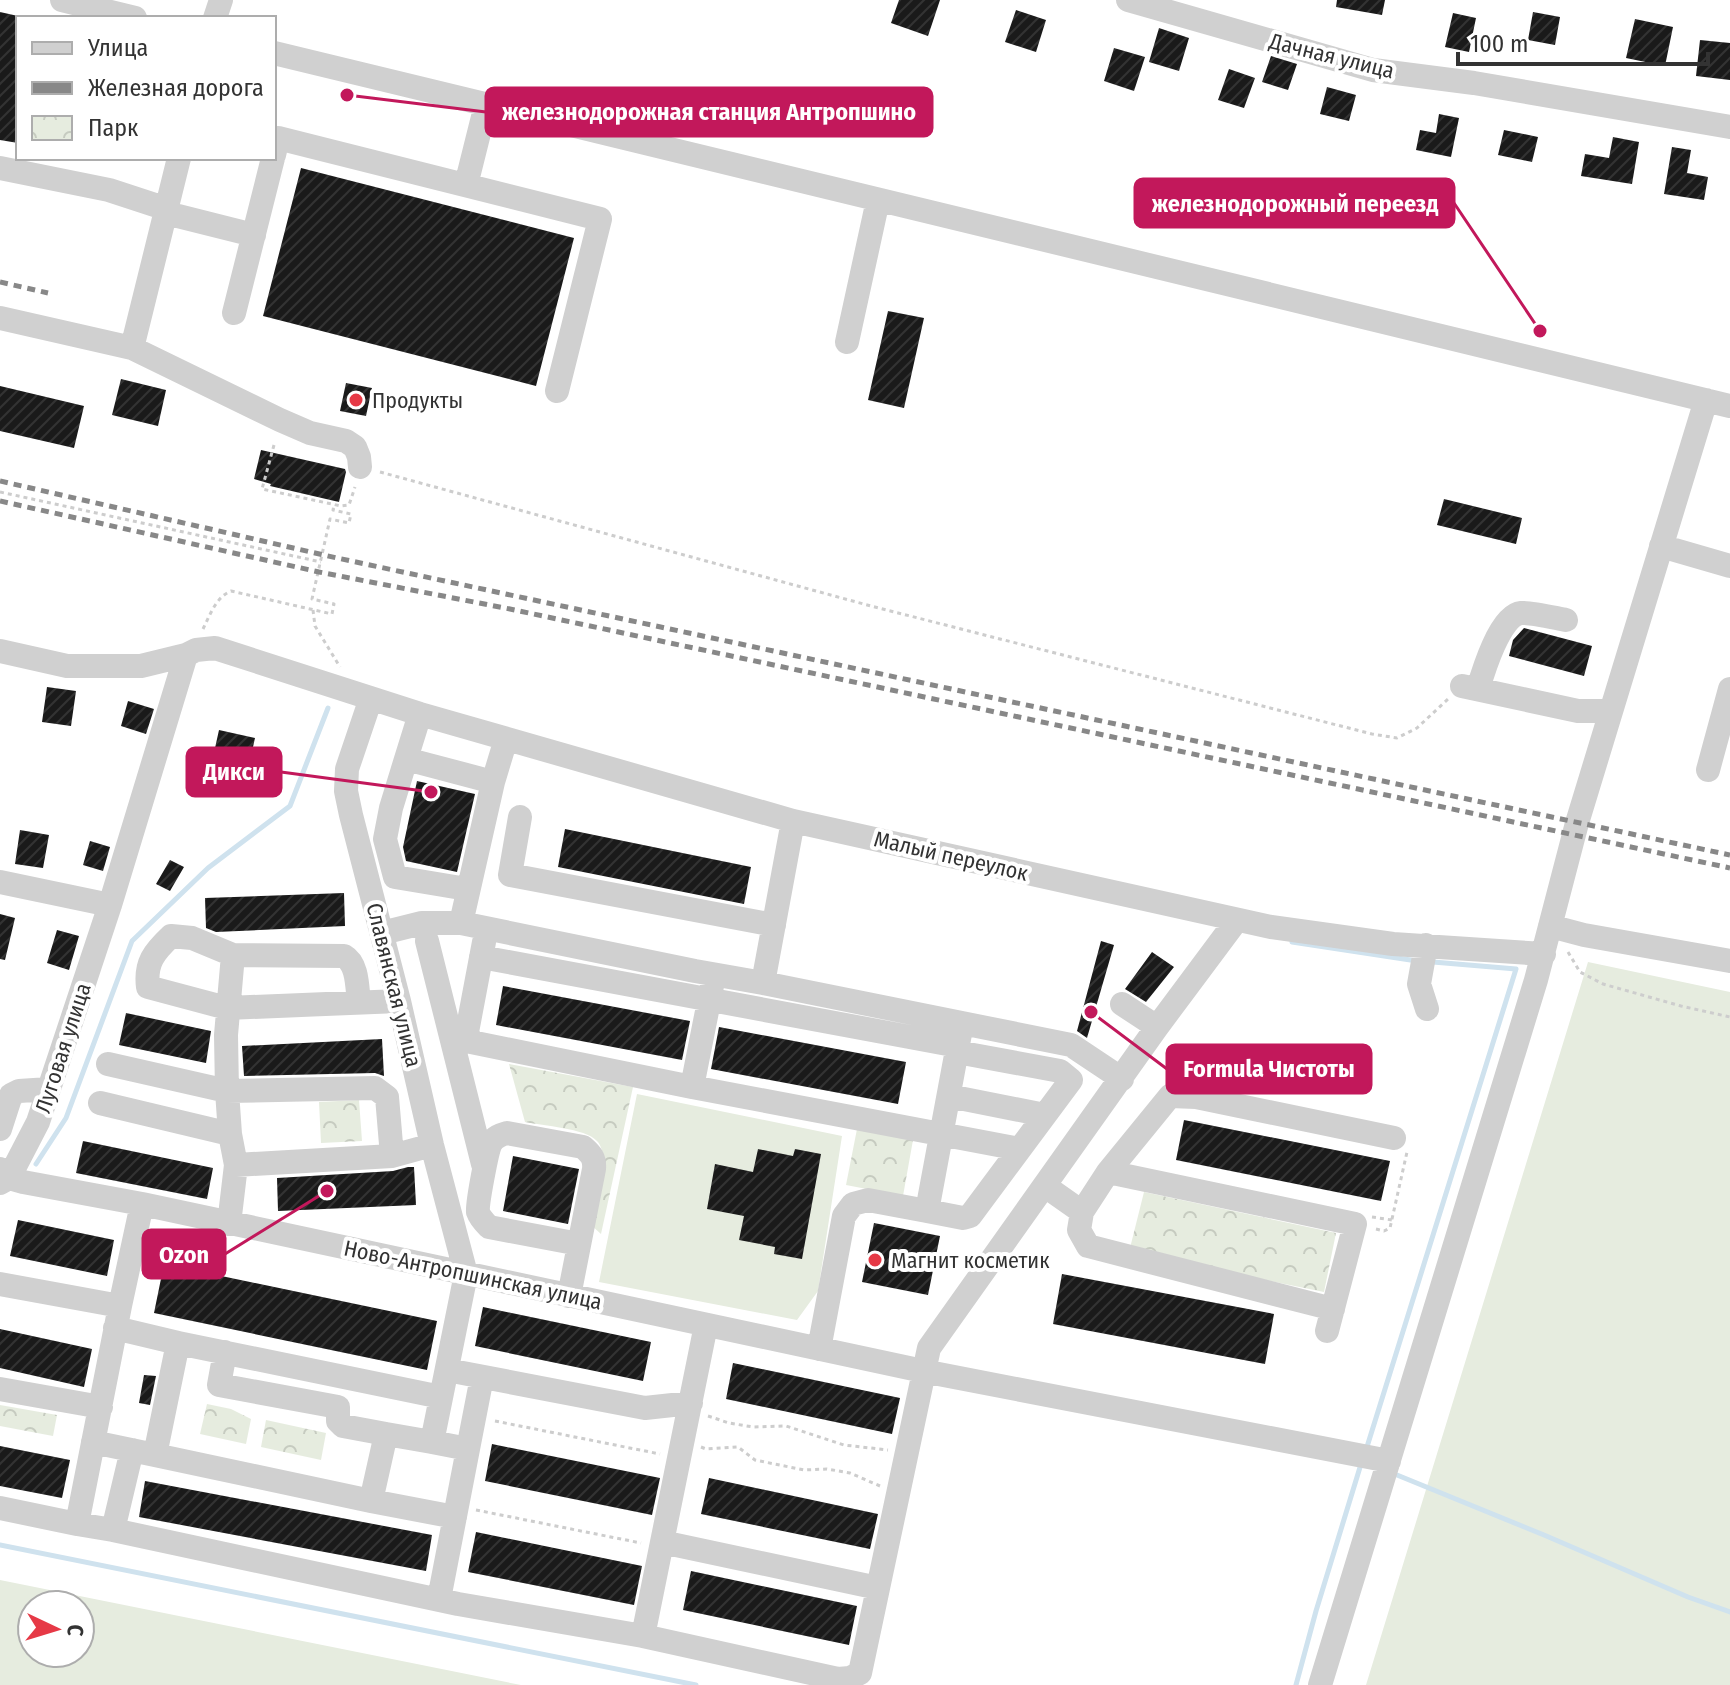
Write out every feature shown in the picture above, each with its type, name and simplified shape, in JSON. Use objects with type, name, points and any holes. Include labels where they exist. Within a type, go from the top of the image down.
[{"type":"street","points":[[62,0],[127,16]]},
{"type":"street","name":"Дачная улица","points":[[1128,0],[1373,70],[1474,83],[1730,127]]},
{"type":"street","points":[[276,53],[1730,406]]},
{"type":"street","points":[[466,185],[486,105]]},
{"type":"street","points":[[276,147],[278,138],[600,219],[557,391]]},
{"type":"street","points":[[132,348],[179,160]]},
{"type":"street","points":[[234,313],[273,160]]},
{"type":"street","points":[[0,168],[109,190],[166,211],[254,235]]},
{"type":"street","points":[[847,342],[878,200]]},
{"type":"street","points":[[0,318],[132,348],[280,420],[310,433],[346,441],[355,447],[358,476]]},
{"type":"street","points":[[1320,1685],[1544,954],[1577,823],[1706,400]]},
{"type":"street","points":[[1661,546],[1730,566]]},
{"type":"street","points":[[1566,620],[1521,613],[1513,616],[1470,687],[1578,711],[1611,711]]},
{"type":"street","name":"Малый переулок","points":[[191,653],[215,648],[420,714],[793,821],[1236,921],[1393,944],[1544,954]]},
{"type":"street","points":[[0,651],[67,666],[141,666],[191,653]]},
{"type":"street","name":"Луговая улица","points":[[8,1178],[38,1122],[191,653]]},
{"type":"street","points":[[1708,770],[1730,689]]},
{"type":"street","name":"Славянская улица","points":[[371,698],[347,769],[346,791],[466,1274]]},
{"type":"street","points":[[420,714],[391,808],[385,839],[395,877],[467,889]]},
{"type":"street","points":[[461,923],[493,782],[506,739]]},
{"type":"street","points":[[406,759],[493,782]]},
{"type":"street","points":[[520,817],[510,875],[774,925]]},
{"type":"street","points":[[763,983],[793,821]]},
{"type":"street","points":[[0,882],[110,905]]},
{"type":"street","points":[[0,1508],[439,1599],[643,1636],[838,1679],[850,1678],[860,1673],[929,1348],[1236,921]]},
{"type":"street","points":[[382,933],[422,923],[461,923],[763,983],[1060,1071],[1071,1080],[970,1216],[963,1218],[868,1200],[853,1204],[844,1216],[819,1349]]},
{"type":"street","points":[[1550,926],[1730,961]]},
{"type":"street","points":[[463,1044],[486,928]]},
{"type":"street","points":[[359,1003],[353,965],[344,956],[233,955],[192,938],[171,936],[155,952],[146,973],[148,987],[227,1008],[359,1003],[399,1001]]},
{"type":"street","points":[[427,941],[463,1044],[485,1171]]},
{"type":"street","points":[[1426,945],[1419,984],[1427,1009]]},
{"type":"street","points":[[229,1224],[236,1165],[227,1091],[227,1008],[233,955]]},
{"type":"street","points":[[481,957],[959,1040],[1071,1045],[1122,1079]]},
{"type":"street","points":[[692,1087],[714,974]]},
{"type":"street","points":[[1122,1004],[1157,1027]]},
{"type":"street","points":[[927,1211],[959,1040]]},
{"type":"street","points":[[463,1044],[1019,1149]]},
{"type":"street","points":[[108,1064],[227,1091],[375,1088],[387,1097],[392,1156]]},
{"type":"street","points":[[0,1129],[11,1095],[19,1091],[49,1089]]},
{"type":"street","points":[[949,1096],[1045,1115]]},
{"type":"street","points":[[1108,1172],[1361,1219],[1330,1320],[1088,1246],[1079,1230],[1082,1212],[1108,1172],[1170,1096],[1196,1097],[1394,1138]]},
{"type":"street","points":[[100,1103],[230,1134]]},
{"type":"street","points":[[569,1296],[595,1161],[583,1147],[507,1133],[497,1137],[490,1145],[485,1171],[478,1211],[482,1220],[489,1227],[579,1244]]},
{"type":"street","points":[[236,1165],[392,1156],[432,1145]]},
{"type":"street","name":"Ново-Антропшинская улица","points":[[8,1178],[569,1296],[719,1320],[819,1349],[923,1371],[1389,1461]]},
{"type":"street","points":[[1045,1186],[1082,1212]]},
{"type":"street","points":[[77,1524],[142,1204]]},
{"type":"street","points":[[432,1442],[466,1274]]},
{"type":"street","points":[[0,1284],[117,1317],[178,1343],[441,1397]]},
{"type":"street","points":[[643,1636],[690,1406],[719,1320]]},
{"type":"street","points":[[113,1530],[144,1453],[178,1343]]},
{"type":"street","points":[[225,1352],[219,1385],[338,1407]]},
{"type":"street","points":[[447,1370],[645,1408],[690,1406]]},
{"type":"street","points":[[343,1377],[338,1407],[338,1421],[343,1426],[468,1449]]},
{"type":"street","points":[[439,1599],[482,1377]]},
{"type":"street","points":[[0,1389],[101,1407]]},
{"type":"street","points":[[371,1501],[386,1434]]},
{"type":"street","points":[[93,1442],[371,1501],[456,1512]]},
{"type":"street","points":[[662,1545],[878,1588]]},
{"type":"path","points":[[274,445],[262,489],[334,505],[349,505],[358,476],[480,498],[871,606],[1372,734],[1397,738],[1417,728],[1470,687]]},
{"type":"path","points":[[0,492],[321,562]]},
{"type":"path","points":[[191,653],[212,610],[224,594],[231,591],[332,614],[334,604],[312,599],[330,519],[349,523],[351,514],[333,510],[334,505]]},
{"type":"path","points":[[313,610],[315,626],[344,673]]},
{"type":"path","points":[[1550,926],[1580,972],[1603,984],[1730,1017]]},
{"type":"path","points":[[1361,1219],[1384,1231],[1390,1228],[1407,1149],[1407,1142],[1394,1138]]},
{"type":"path","points":[[1361,1219],[1392,1220]]},
{"type":"path","points":[[690,1406],[741,1425],[786,1426],[844,1445],[906,1451]]},
{"type":"path","points":[[474,1417],[681,1450],[738,1447],[755,1460],[804,1470],[827,1469],[850,1473],[897,1495]]},
{"type":"path","points":[[456,1512],[662,1545]]},
{"type":"green space","points":[[1588,962],[1730,992],[1730,1685],[1366,1685]]},
{"type":"green space","points":[[509,1064],[633,1087],[601,1234],[591,1225],[603,1169],[601,1148],[597,1141],[583,1133],[525,1122]]},
{"type":"green space","points":[[637,1094],[842,1136],[818,1291],[797,1320],[599,1282]]},
{"type":"green space","points":[[359,1100],[362,1141],[321,1143],[319,1102]]},
{"type":"green space","points":[[857,1129],[913,1140],[903,1196],[846,1185]]},
{"type":"green space","points":[[1144,1192],[1336,1233],[1324,1292],[1129,1252]]},
{"type":"green space","points":[[207,1404],[231,1409],[251,1419],[246,1444],[200,1434]]},
{"type":"green space","points":[[0,1405],[57,1415],[53,1436],[0,1426]]},
{"type":"green space","points":[[266,1420],[326,1433],[321,1460],[261,1447]]},
{"type":"green space","points":[[0,1580],[45,1589],[16,1589],[16,1669],[96,1669],[96,1599],[521,1685],[0,1685]]},
{"type":"building","points":[[899,0],[940,0],[928,36],[891,23]]},
{"type":"building","points":[[1337,0],[1385,0],[1382,15],[1336,7]]},
{"type":"building","points":[[1016,10],[1046,20],[1036,52],[1005,42]]},
{"type":"building","points":[[0,12],[18,16],[16,143],[0,140]]},
{"type":"building","points":[[1533,12],[1560,17],[1555,45],[1528,40]]},
{"type":"building","points":[[1453,13],[1476,18],[1469,52],[1445,47]]},
{"type":"building","points":[[1635,19],[1673,27],[1665,66],[1626,58]]},
{"type":"building","points":[[1159,28],[1189,38],[1179,71],[1149,62]]},
{"type":"building","points":[[1700,40],[1730,43],[1730,80],[1696,76]]},
{"type":"building","points":[[1114,48],[1145,57],[1134,91],[1104,81]]},
{"type":"building","points":[[1271,56],[1297,64],[1288,90],[1262,82]]},
{"type":"building","points":[[1229,69],[1255,78],[1244,108],[1218,100]]},
{"type":"building","points":[[1327,87],[1356,95],[1349,121],[1320,114]]},
{"type":"building","points":[[1439,114],[1459,118],[1451,157],[1416,150],[1420,130],[1436,133]]},
{"type":"building","points":[[1504,130],[1538,137],[1532,162],[1498,155]]},
{"type":"building","points":[[1613,137],[1639,142],[1632,184],[1581,176],[1585,154],[1609,158]]},
{"type":"building","points":[[1672,147],[1691,150],[1687,173],[1708,177],[1704,200],[1664,194]]},
{"type":"building","points":[[301,168],[574,238],[536,386],[263,316]]},
{"type":"building","points":[[888,311],[924,318],[904,408],[868,400]]},
{"type":"building","points":[[121,379],[166,390],[158,426],[112,415]]},
{"type":"building","name":"Продукты","points":[[346,383],[372,388],[366,416],[340,411]]},
{"type":"building","points":[[0,386],[84,406],[74,448],[0,431]]},
{"type":"building","points":[[261,450],[345,469],[339,502],[270,486],[254,479]]},
{"type":"building","points":[[1444,499],[1522,518],[1516,544],[1437,525]]},
{"type":"building","points":[[1524,628],[1592,646],[1584,676],[1509,656],[1513,640]]},
{"type":"building","points":[[47,687],[76,691],[71,726],[42,722]]},
{"type":"building","points":[[128,701],[154,709],[146,734],[121,726]]},
{"type":"building","points":[[219,730],[255,738],[249,765],[213,757]]},
{"type":"building","points":[[417,781],[475,794],[457,872],[406,861],[403,847]]},
{"type":"building","points":[[565,829],[751,867],[744,904],[558,867]]},
{"type":"building","points":[[20,830],[49,835],[43,868],[15,864]]},
{"type":"building","points":[[90,841],[110,847],[103,871],[83,865]]},
{"type":"building","points":[[170,860],[184,867],[170,891],[156,884]]},
{"type":"building","points":[[344,893],[345,926],[216,932],[206,928],[205,898]]},
{"type":"building","points":[[0,914],[15,918],[5,960],[0,959]]},
{"type":"building","points":[[57,930],[79,936],[69,970],[47,963]]},
{"type":"building","points":[[1101,941],[1114,945],[1087,1038],[1077,1031]]},
{"type":"building","points":[[1152,952],[1174,967],[1146,1002],[1125,989]]},
{"type":"building","points":[[503,986],[690,1021],[682,1060],[496,1025]]},
{"type":"building","points":[[126,1013],[211,1031],[206,1063],[119,1045]]},
{"type":"building","points":[[719,1027],[906,1062],[898,1104],[711,1069]]},
{"type":"building","points":[[382,1039],[384,1076],[375,1073],[244,1076],[242,1046]]},
{"type":"building","points":[[1184,1120],[1390,1161],[1381,1201],[1176,1160]]},
{"type":"building","points":[[83,1141],[213,1168],[207,1199],[76,1173]]},
{"type":"building","points":[[758,1149],[793,1156],[795,1149],[821,1154],[802,1259],[774,1254],[775,1247],[739,1240],[744,1216],[707,1209],[715,1164],[753,1172]]},
{"type":"building","points":[[513,1156],[579,1169],[568,1224],[503,1211]]},
{"type":"building","points":[[414,1167],[416,1205],[278,1211],[277,1178],[393,1171]]},
{"type":"building","points":[[18,1220],[114,1240],[107,1276],[10,1256]]},
{"type":"building","points":[[874,1223],[940,1236],[928,1295],[862,1282]]},
{"type":"building","points":[[164,1264],[437,1321],[427,1370],[154,1313]]},
{"type":"building","points":[[1062,1274],[1274,1314],[1265,1364],[1053,1324]]},
{"type":"building","points":[[483,1307],[651,1342],[643,1381],[475,1346]]},
{"type":"building","points":[[0,1329],[92,1349],[84,1387],[0,1368]]},
{"type":"building","points":[[733,1363],[900,1398],[892,1434],[726,1399]]},
{"type":"building","points":[[144,1375],[156,1376],[150,1405],[139,1403]]},
{"type":"building","points":[[492,1444],[660,1478],[652,1515],[485,1481]]},
{"type":"building","points":[[0,1446],[70,1460],[62,1498],[0,1486]]},
{"type":"building","points":[[709,1478],[878,1514],[870,1549],[701,1514]]},
{"type":"building","points":[[145,1481],[432,1535],[426,1571],[139,1517]]},
{"type":"building","points":[[476,1532],[642,1566],[634,1605],[468,1572]]},
{"type":"building","points":[[691,1571],[857,1606],[849,1645],[683,1610]]},
{"type":"waterway","points":[[36,1164],[66,1118],[132,941],[208,868],[290,806],[328,708]]},
{"type":"waterway","points":[[1292,942],[1417,961]]},
{"type":"waterway","points":[[1366,1450],[1516,969],[1433,962]]},
{"type":"waterway","points":[[1296,1685],[1361,1464]]},
{"type":"waterway","points":[[1397,1475],[1730,1612]]},
{"type":"waterway","points":[[0,1545],[696,1685]]},
{"type":"railway","points":[[0,282],[48,293]]},
{"type":"railway","points":[[0,481],[337,558],[1730,855]]},
{"type":"railway","points":[[0,501],[319,572],[510,609],[1730,868]]},
{"type":"place","name":"железнодорожная станция Антропшино","points":[[347,95]]},
{"type":"place","name":"железнодорожный переезд","points":[[1540,331]]},
{"type":"place","name":"Продукты","points":[[356,400]]},
{"type":"place","name":"Дикси","points":[[431,792]]},
{"type":"place","name":"Formula Чистоты","points":[[1091,1012]]},
{"type":"place","name":"Ozon","points":[[327,1191]]},
{"type":"place","name":"Магнит косметик","points":[[875,1260]]}]
